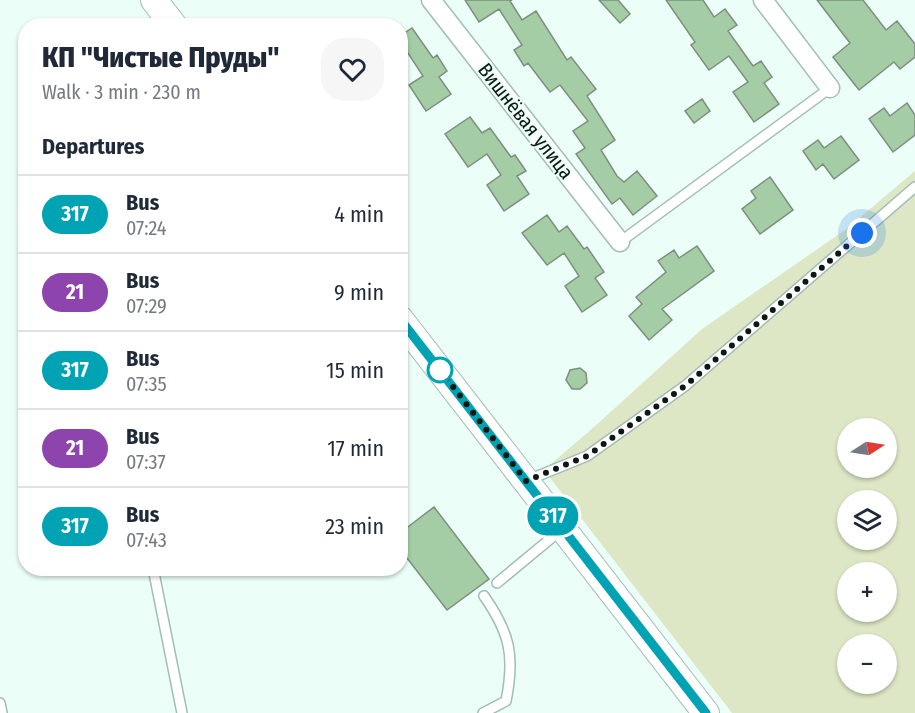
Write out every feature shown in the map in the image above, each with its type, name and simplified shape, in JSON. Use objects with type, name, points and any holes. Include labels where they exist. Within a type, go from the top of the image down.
[{"type":"main road","points":[[154,0],[168,18]]},
{"type":"main road","points":[[408,329],[706,713]]},
{"type":"street","name":"Вишнёвая улица","points":[[431,0],[620,242]]},
{"type":"street","points":[[763,0],[830,88]]},
{"type":"lane","points":[[620,242],[830,88]]},
{"type":"lane","points":[[526,481],[587,456],[685,386],[915,187]]},
{"type":"lane","points":[[497,583],[562,528]]},
{"type":"lane","points":[[155,576],[182,713]]},
{"type":"lane","points":[[483,713],[506,701],[510,678],[509,645],[500,618],[484,596]]},
{"type":"lane","points":[[0,703],[2,713]]},
{"type":"green space","points":[[915,171],[915,713],[732,713],[544,470],[702,329],[845,230]]},
{"type":"building","points":[[465,0],[512,0],[510,1],[522,20],[536,11],[567,60],[571,57],[596,89],[587,96],[615,140],[601,150],[617,176],[624,182],[637,171],[657,196],[633,215],[620,198],[612,204],[576,154],[585,148],[573,131],[588,121],[560,85],[550,92],[528,63],[524,66],[514,50],[522,45],[499,9],[479,22]]},
{"type":"building","points":[[599,0],[618,0],[630,14],[620,23]]},
{"type":"building","points":[[666,0],[703,0],[714,17],[725,9],[737,25],[728,31],[753,66],[761,61],[772,77],[764,83],[779,104],[754,122],[733,92],[748,82],[729,56],[709,70],[691,45],[695,42]]},
{"type":"building","points":[[817,0],[863,0],[886,30],[897,21],[915,44],[915,57],[900,69],[894,62],[859,90],[833,57],[850,43]]},
{"type":"building","points":[[412,28],[433,58],[437,55],[447,71],[439,77],[451,94],[426,111],[409,85],[423,76],[408,53],[408,31]]},
{"type":"building","points":[[702,99],[710,111],[694,123],[685,111]]},
{"type":"building","points":[[907,103],[915,115],[915,135],[893,152],[869,119],[884,108],[890,116]]},
{"type":"building","points":[[470,117],[482,133],[490,128],[511,157],[515,155],[526,171],[517,176],[529,194],[504,211],[487,185],[501,175],[487,154],[468,167],[445,134]]},
{"type":"building","points":[[841,136],[859,160],[834,179],[823,164],[816,170],[803,151],[818,140],[824,148]]},
{"type":"building","points":[[770,177],[793,210],[760,234],[742,209],[756,198],[751,191]]},
{"type":"building","points":[[547,215],[559,232],[567,226],[584,249],[587,247],[604,272],[595,278],[607,295],[582,312],[565,286],[579,276],[564,253],[547,265],[522,233]]},
{"type":"building","points":[[697,246],[714,271],[662,309],[672,320],[649,340],[629,316],[642,304],[636,297],[666,272],[658,261],[674,250],[679,258]]},
{"type":"building","points":[[580,368],[586,373],[587,383],[580,389],[572,389],[566,380],[570,370]]},
{"type":"building","points":[[434,507],[489,579],[447,610],[408,559],[408,527]]},
{"type":"bus line","name":"317","points":[[408,329],[706,713]]},
{"type":"route","points":[[440,370],[526,481],[587,456],[685,386],[862,233]]}]
